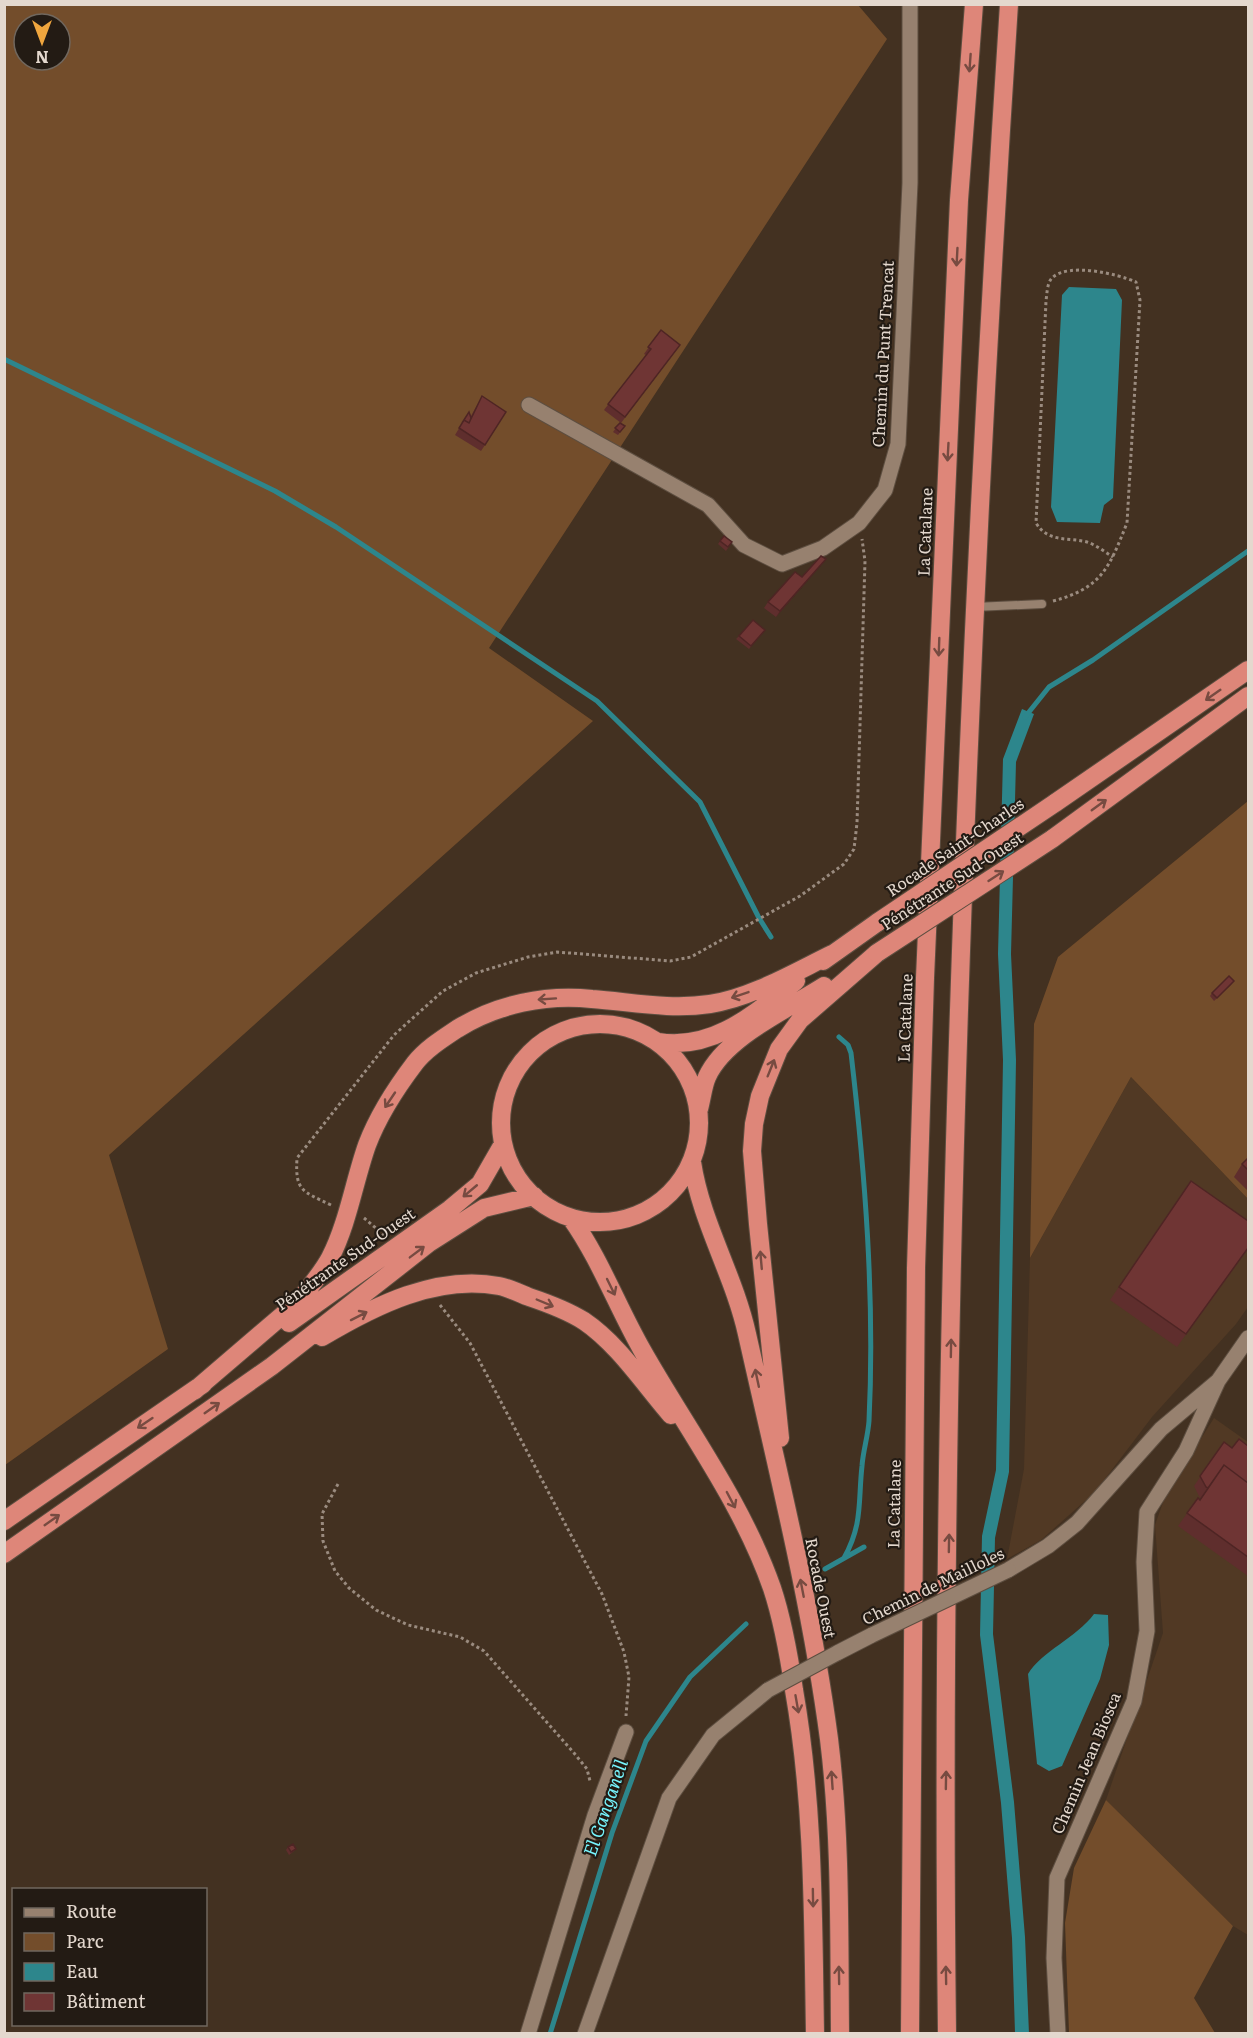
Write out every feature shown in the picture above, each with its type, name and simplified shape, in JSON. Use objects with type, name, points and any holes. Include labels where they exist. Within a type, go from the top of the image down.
[{"type":"highway","name":"La Catalane","points":[[910,2034],[916,1257],[959,200],[974,4]]},
{"type":"highway","points":[[947,2034],[945,1891],[952,1269],[975,607],[1009,4]]},
{"type":"highway","name":"Rocade Saint-Charles","points":[[878,922],[1248,670]]},
{"type":"highway","name":"Pénétrante Sud-Ouest","points":[[699,1110],[708,1077],[722,1056],[741,1038],[1052,839],[1248,696]]},
{"type":"highway","name":"Pénétrante Sud-Ouest","points":[[658,1042],[699,1041],[722,1035],[878,922]]},
{"type":"highway","points":[[791,1538],[759,1236],[752,1151],[754,1124],[760,1096],[779,1049],[795,1027],[877,953]]},
{"type":"highway","name":"Pénétrante Sud-Ouest","points":[[194,1391],[298,1302],[311,1286],[330,1258],[352,1199],[367,1145],[384,1107],[416,1061],[437,1042],[468,1022],[502,1007],[544,999],[591,999],[674,1007],[712,1004],[773,984],[832,954]]},
{"type":"highway","name":"Rocade Ouest","points":[[597,1024],[618,1026],[639,1032],[658,1042],[685,1072],[694,1091],[699,1110],[697,1145],[692,1162],[672,1192],[642,1213],[608,1222],[571,1218],[534,1197],[520,1181],[503,1144],[501,1122],[504,1101],[511,1080],[522,1062],[546,1041],[575,1027],[597,1024]]},
{"type":"highway","name":"Pénétrante Sud-Ouest","points":[[4,1521],[194,1391],[450,1209],[480,1184],[503,1144]]},
{"type":"highway","name":"Rocade Ouest","points":[[692,1162],[697,1192],[746,1330],[791,1538],[829,1740],[836,1840],[840,2034]]},
{"type":"highway","points":[[4,1554],[272,1366],[429,1243],[484,1208],[534,1197]]},
{"type":"highway","name":"Rocade Ouest","points":[[571,1218],[591,1247],[641,1349],[702,1450],[756,1549],[772,1589],[787,1644],[803,1741],[812,1849],[815,2034]]},
{"type":"highway","points":[[272,1366],[357,1316],[399,1297],[452,1285],[498,1286],[542,1301],[584,1321],[616,1351],[702,1450]]},
{"type":"street","name":"Chemin du Punt Trencat","points":[[529,405],[708,505],[744,545],[782,564],[824,548],[859,523],[885,490],[898,444],[910,183],[910,4]]},
{"type":"street","name":"Chemin de Mailloles","points":[[585,2034],[669,1798],[713,1735],[768,1690],[872,1635],[1008,1570],[1048,1546],[1077,1523],[1161,1429],[1218,1381],[1248,1338]]},
{"type":"street","name":"Chemin Jean Biosca","points":[[1058,2034],[1054,1958],[1057,1878],[1134,1701],[1148,1631],[1144,1562],[1147,1512],[1186,1451],[1218,1381]]},
{"type":"street","points":[[528,2034],[595,1815],[626,1732]]},
{"type":"lane","points":[[975,607],[1042,604]]},
{"type":"path","points":[[1042,604],[1072,596],[1104,575],[1113,557],[1127,523],[1140,300],[1136,282],[1119,274],[1079,270],[1054,276],[1050,281],[1046,301],[1036,523],[1041,531],[1052,538],[1089,543],[1113,557]]},
{"type":"path","points":[[333,1206],[303,1190],[296,1179],[297,1158],[394,1035],[443,991],[476,973],[528,957],[557,952],[670,962],[692,957],[800,896],[844,864],[854,849],[857,823],[865,561],[859,523]]},
{"type":"path","points":[[363,1217],[384,1235]]},
{"type":"path","points":[[439,1304],[470,1343],[617,1628],[629,1677],[626,1732]]},
{"type":"path","points":[[338,1484],[322,1514],[323,1541],[335,1571],[349,1588],[376,1610],[408,1624],[460,1637],[484,1651],[587,1769],[595,1815]]},
{"type":"shaded area","points":[[1131,1077],[1248,1199],[1248,1307],[1236,1324],[1152,1417],[1095,1492],[1041,1540],[1007,1559],[1024,1469],[1030,1258]]},
{"type":"shaded area","points":[[1214,1418],[1248,1442],[1248,1935],[1233,1926],[1191,1887],[1106,1800],[1163,1633],[1155,1525],[1166,1494]]},
{"type":"green space","points":[[5,5],[858,5],[887,39],[489,648],[593,721],[109,1155],[168,1349],[5,1465]]},
{"type":"green space","points":[[1248,801],[1248,1199],[1131,1077],[1030,1258],[1034,1024],[1058,957]]},
{"type":"green space","points":[[1106,1800],[1233,1926],[1194,1998],[1215,2033],[1069,2033],[1065,1923],[1074,1868]]},
{"type":"water","points":[[1069,287],[1116,289],[1122,300],[1113,498],[1104,505],[1100,523],[1057,522],[1051,507],[1062,295]]},
{"type":"water","points":[[1022,709],[1034,714],[1016,762],[1011,954],[1016,1060],[1009,1472],[995,1538],[993,1634],[1014,1802],[1025,1937],[1029,2034],[1015,2033],[1012,1938],[1001,1803],[980,1635],[982,1536],[996,1470],[1003,1060],[998,954],[1003,759]]},
{"type":"water","points":[[1094,1614],[1108,1615],[1109,1645],[1100,1679],[1062,1766],[1049,1771],[1037,1764],[1028,1674],[1042,1658],[1087,1623]]},
{"type":"building","points":[[661,330],[680,345],[625,417],[608,404],[651,349],[648,347]]},
{"type":"building","points":[[482,396],[506,412],[485,445],[459,428],[464,420],[469,423]]},
{"type":"building","points":[[469,412],[471,418],[469,423],[464,420],[462,423]]},
{"type":"building","points":[[620,423],[625,426],[620,432],[615,428]]},
{"type":"building","points":[[724,536],[732,542],[728,547],[720,541]]},
{"type":"building","points":[[821,556],[826,559],[780,611],[768,602],[795,572],[802,577]]},
{"type":"building","points":[[753,620],[765,630],[751,646],[739,636]]},
{"type":"building","points":[[1229,976],[1234,981],[1217,998],[1212,993]]},
{"type":"building","points":[[1248,1158],[1248,1170],[1242,1164]]},
{"type":"building","points":[[1191,1181],[1248,1221],[1248,1248],[1186,1334],[1119,1287]]},
{"type":"building","points":[[1239,1439],[1248,1446],[1248,1483],[1224,1465],[1208,1488],[1206,1487],[1200,1476],[1224,1442],[1232,1448]]},
{"type":"building","points":[[1224,1465],[1248,1483],[1248,1557],[1187,1513],[1198,1498],[1200,1500]]},
{"type":"building","points":[[293,1844],[296,1849],[291,1852],[288,1847]]},
{"type":"waterway","points":[[4,359],[275,491],[336,527],[597,701],[700,802],[771,937]]},
{"type":"waterway","points":[[1025,717],[1049,687],[1093,660],[1248,551]]},
{"type":"waterway","points":[[839,1037],[848,1045],[851,1053],[856,1098],[868,1236],[871,1329],[869,1421],[859,1513],[854,1534],[844,1558]]},
{"type":"waterway","name":"El Ganganell","points":[[825,1569],[864,1547]]},
{"type":"waterway","name":"El Ganganell","points":[[550,2034],[612,1833],[646,1741],[690,1677],[746,1624]]}]
